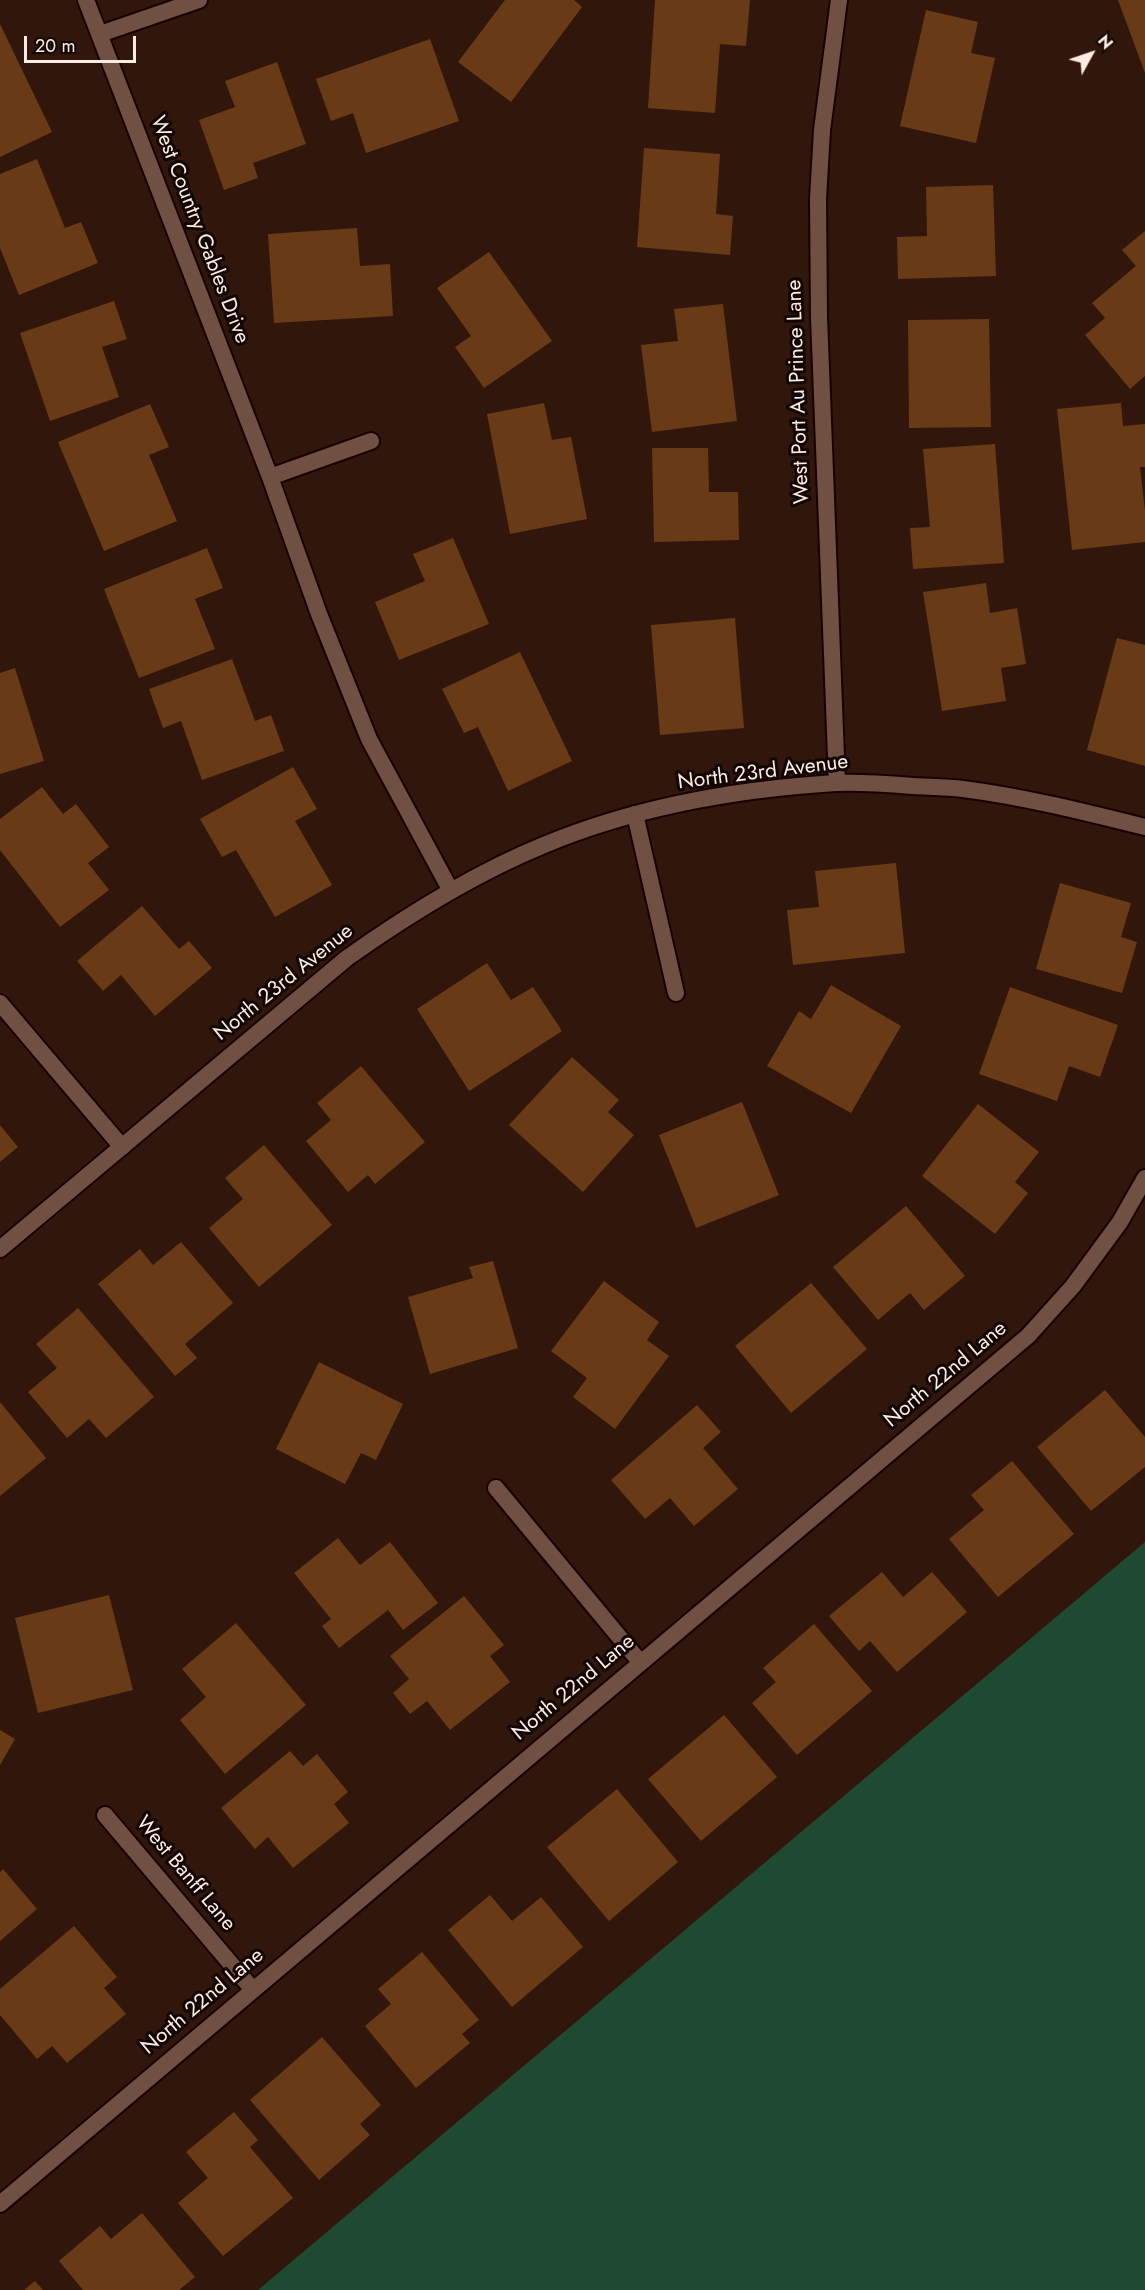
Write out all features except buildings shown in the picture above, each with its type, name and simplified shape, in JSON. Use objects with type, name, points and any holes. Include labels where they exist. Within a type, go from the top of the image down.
[{"type":"street","name":"West Country Gables Drive","points":[[86,0],[270,477],[319,614],[369,739],[451,891]]},
{"type":"street","points":[[100,34],[199,0]]},
{"type":"street","name":"West Port Au Prince Lane","points":[[837,783],[819,317],[818,199],[822,130],[839,0]]},
{"type":"street","points":[[270,477],[371,441]]},
{"type":"street","name":"North 23rd Avenue","points":[[0,1249],[347,958],[405,917],[545,844],[636,814],[736,794],[837,783],[961,789],[1046,802],[1145,827]]},
{"type":"street","points":[[636,814],[676,993]]},
{"type":"street","points":[[0,1003],[122,1147]]},
{"type":"street","name":"North 22nd Lane","points":[[0,2204],[1028,1336],[1073,1286],[1120,1222],[1145,1178]]},
{"type":"street","points":[[496,1488],[640,1662]]},
{"type":"street","name":"West Banff Lane","points":[[105,1815],[253,1990]]},
{"type":"green space","points":[[1145,1542],[1145,2290],[258,2290]]}]
